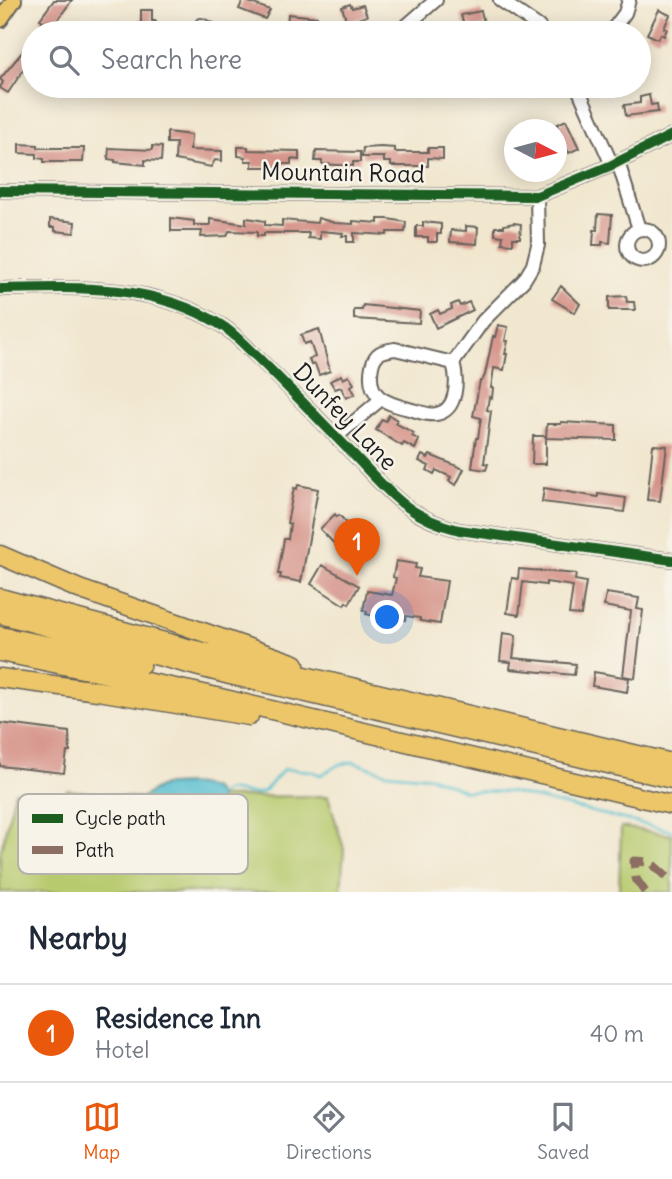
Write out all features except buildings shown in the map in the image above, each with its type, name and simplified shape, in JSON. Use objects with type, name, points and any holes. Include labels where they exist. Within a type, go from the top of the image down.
[{"type":"highway","points":[[0,555],[89,593],[291,663],[326,682]]},
{"type":"highway","points":[[0,598],[153,640],[672,763]]},
{"type":"highway","points":[[0,614],[230,675],[672,779]]},
{"type":"highway","points":[[0,636],[185,674],[672,788]]},
{"type":"highway","points":[[0,652],[195,692],[672,805]]},
{"type":"highway","points":[[0,678],[156,700],[312,729],[352,729]]},
{"type":"main road","points":[[0,20],[14,0]]},
{"type":"street","points":[[412,21],[436,0]]},
{"type":"street","points":[[500,0],[531,21]]},
{"type":"street","points":[[619,21],[629,0]]},
{"type":"street","points":[[583,98],[615,163],[639,229]]},
{"type":"street","name":"Mountain Road","points":[[0,191],[537,196],[672,135]]},
{"type":"street","points":[[453,363],[483,321],[524,280],[533,265],[538,245],[537,196]]},
{"type":"street","name":"Dunfey Lane","points":[[0,289],[68,287],[131,291],[180,304],[223,326],[399,502],[417,515],[440,526],[672,560]]},
{"type":"street","points":[[395,349],[453,363],[457,376],[452,401],[446,411],[439,414],[432,415],[380,400],[374,391],[370,375],[374,358],[381,351],[395,349]]},
{"type":"street","points":[[336,437],[380,400]]},
{"type":"green space","points":[[67,790],[104,794],[66,794]]},
{"type":"green space","points":[[15,791],[36,794],[18,794],[18,874],[248,874],[248,797],[328,796],[344,849],[341,892],[0,892],[0,854]]},
{"type":"green space","points":[[621,827],[672,835],[672,892],[619,892]]},
{"type":"water","points":[[187,784],[211,788],[217,794],[147,794],[163,785]]},
{"type":"waterway","points":[[221,794],[227,790],[261,793],[284,769],[311,771],[321,775],[340,764],[353,762],[387,773],[431,777],[465,791],[510,792],[672,831]]},
{"type":"marked path","points":[[645,892],[636,879],[634,861],[650,862],[672,882]]},
{"type":"cycle path","points":[[0,191],[537,196],[612,165],[672,135]]},
{"type":"cycle path","points":[[0,289],[114,290],[169,301],[195,311],[234,335],[400,502],[441,525],[459,530],[672,560]]},
{"type":"place","name":"Residence Inn","points":[[357,576]]}]
